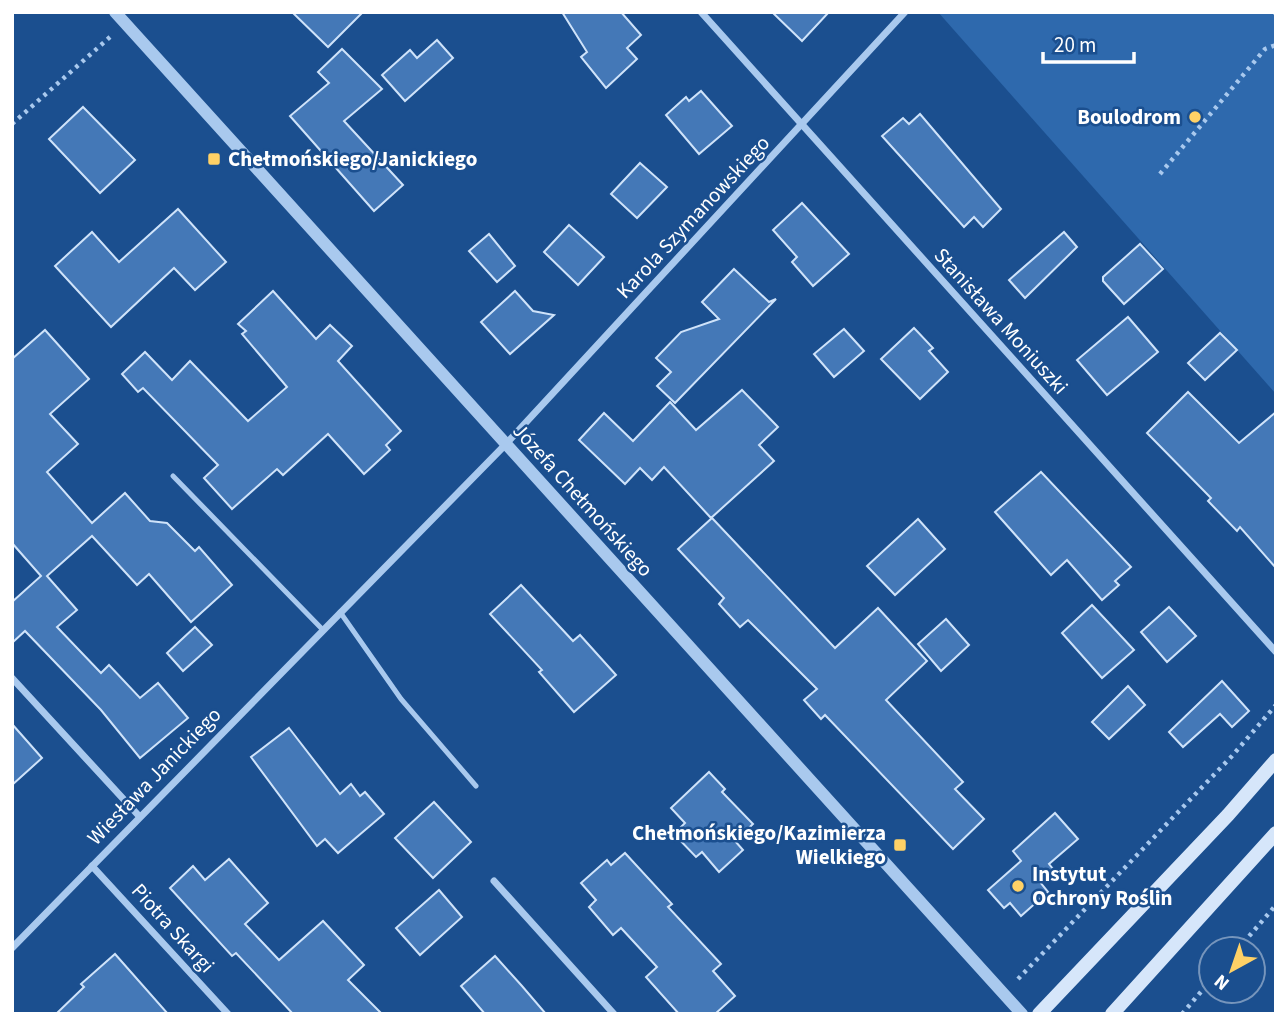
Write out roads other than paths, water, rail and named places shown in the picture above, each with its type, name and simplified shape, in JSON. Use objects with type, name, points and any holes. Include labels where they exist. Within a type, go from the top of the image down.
[{"type":"main road","points":[[1039,1014],[1228,815],[1276,760]]},
{"type":"main road","points":[[1112,1014],[1276,832]]},
{"type":"street","name":"Józefa Chełmońskiego","points":[[115,12],[1022,1014]]},
{"type":"street","name":"Stanisława Moniuszki","points":[[701,12],[1276,652]]},
{"type":"street","name":"Karola Szymanowskiego","points":[[506,444],[905,12]]},
{"type":"street","name":"Wiesława Janickiego","points":[[12,948],[506,444]]},
{"type":"street","points":[[12,678],[139,816]]},
{"type":"street","name":"Piotra Skargi","points":[[92,866],[228,1014]]},
{"type":"street","points":[[494,881],[614,1014]]},
{"type":"lane","points":[[173,476],[323,630]]},
{"type":"lane","points":[[340,612],[401,699],[476,786]]},
{"type":"place","name":"Boulodrom","points":[[1195,117]]},
{"type":"place","name":"Chełmońskiego/Janickiego","points":[[214,159]]},
{"type":"place","name":"Chełmońskiego/Kazimierza Wielkiego","points":[[900,845]]},
{"type":"place","name":"Instytut Ochrony Roślin","points":[[1018,886]]}]
